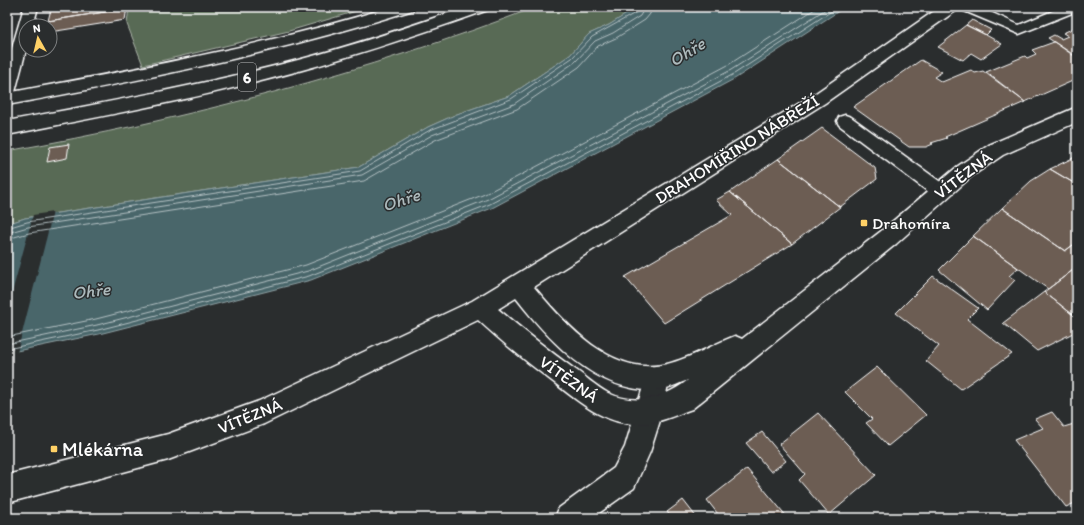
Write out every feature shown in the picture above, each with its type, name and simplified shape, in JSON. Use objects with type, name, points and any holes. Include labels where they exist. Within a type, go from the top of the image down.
[{"type":"main road","name":"6","points":[[7,99],[157,71],[288,42],[407,7]]},
{"type":"main road","name":"6","points":[[7,128],[165,97],[299,65],[419,29],[482,7]]},
{"type":"main road","name":"DRAHOMÍŘINO NÁBŘEŽÍ","points":[[518,284],[819,98],[951,7]]},
{"type":"main road","name":"VÍTĚZNÁ","points":[[480,308],[520,343],[594,400],[625,411],[650,412],[683,400],[768,331],[888,238],[940,191],[996,150],[1077,114]]},
{"type":"main road","name":"VÍTĚZNÁ","points":[[7,489],[168,447],[264,412],[480,308],[518,284],[553,325],[575,345],[606,367],[632,378],[657,378],[693,367],[768,331]]},
{"type":"main road","points":[[569,518],[624,478],[637,452],[650,412],[657,378]]},
{"type":"lane","points":[[7,92],[31,7]]},
{"type":"lane","points":[[967,7],[1019,30],[1074,7]]},
{"type":"lane","points":[[845,121],[940,191]]},
{"type":"green space","points":[[129,7],[370,7],[289,31],[143,65],[127,24]]},
{"type":"green space","points":[[536,7],[638,7],[609,25],[589,34],[570,55],[509,96],[457,114],[428,127],[359,167],[25,218],[7,224],[7,151],[142,124],[275,92],[406,53]]},
{"type":"water","name":"Ohře","points":[[638,7],[845,7],[736,78],[492,208],[311,280],[99,334],[7,353],[7,224],[25,218],[359,167],[428,127],[457,114],[509,96],[570,55],[589,34],[609,25]]},
{"type":"pier","points":[[53,212],[17,353],[7,355],[7,311],[33,215]]},
{"type":"building","points":[[61,7],[117,7],[117,10],[58,19],[58,18],[49,18],[51,9]]},
{"type":"building","points":[[117,7],[127,7],[125,20],[58,31],[58,19],[117,10]]},
{"type":"building","points":[[972,20],[991,30],[986,35],[966,25]]},
{"type":"building","points":[[966,25],[1002,44],[981,59],[971,53],[963,60],[938,47]]},
{"type":"building","points":[[1074,28],[1077,29],[1077,57],[1048,38],[1054,35],[1061,39],[1068,36],[1063,33]]},
{"type":"building","points":[[1054,42],[1077,58],[1077,79],[1025,102],[986,72],[1025,56],[1027,58],[1036,54],[1032,50]]},
{"type":"building","points":[[921,60],[942,72],[934,77],[942,82],[971,70],[975,73],[983,71],[1025,102],[945,137],[947,138],[931,143],[933,144],[926,147],[909,147],[853,107]]},
{"type":"building","points":[[822,128],[875,168],[877,179],[840,207],[778,159]]},
{"type":"building","points":[[69,144],[67,158],[47,162],[50,147]]},
{"type":"building","points":[[1077,156],[1077,185],[1050,169]]},
{"type":"building","points":[[778,159],[840,207],[792,244],[730,192]]},
{"type":"building","points":[[1050,169],[1077,185],[1077,242],[1065,251],[1002,208],[1031,181]]},
{"type":"building","points":[[730,192],[792,244],[664,323],[625,277],[732,215],[716,200]]},
{"type":"building","points":[[1002,208],[1065,251],[1077,242],[1077,267],[1048,289],[973,236]]},
{"type":"building","points":[[973,236],[1018,268],[1009,276],[1015,280],[987,310],[939,270]]},
{"type":"building","points":[[1077,267],[1077,310],[1072,314],[1044,292]]},
{"type":"building","points":[[933,276],[978,308],[967,319],[1012,354],[961,389],[926,361],[939,346],[896,313]]},
{"type":"building","points":[[1044,292],[1077,318],[1077,331],[1037,351],[1003,323]]},
{"type":"building","points":[[877,367],[926,415],[888,446],[866,423],[872,419],[845,392]]},
{"type":"building","points":[[1052,412],[1064,427],[1077,423],[1077,502],[1066,507],[1014,440],[1043,428],[1035,419]]},
{"type":"building","points":[[818,413],[876,475],[829,515],[799,480],[805,474],[779,444]]},
{"type":"building","points":[[762,432],[786,461],[771,472],[746,443]]},
{"type":"building","points":[[747,469],[788,518],[721,518],[707,500]]},
{"type":"building","points":[[683,500],[697,518],[672,518],[667,512]]},
{"type":"place","name":"Drahomíra","points":[[864,223]]},
{"type":"place","name":"Mlékárna","points":[[54,449]]}]
